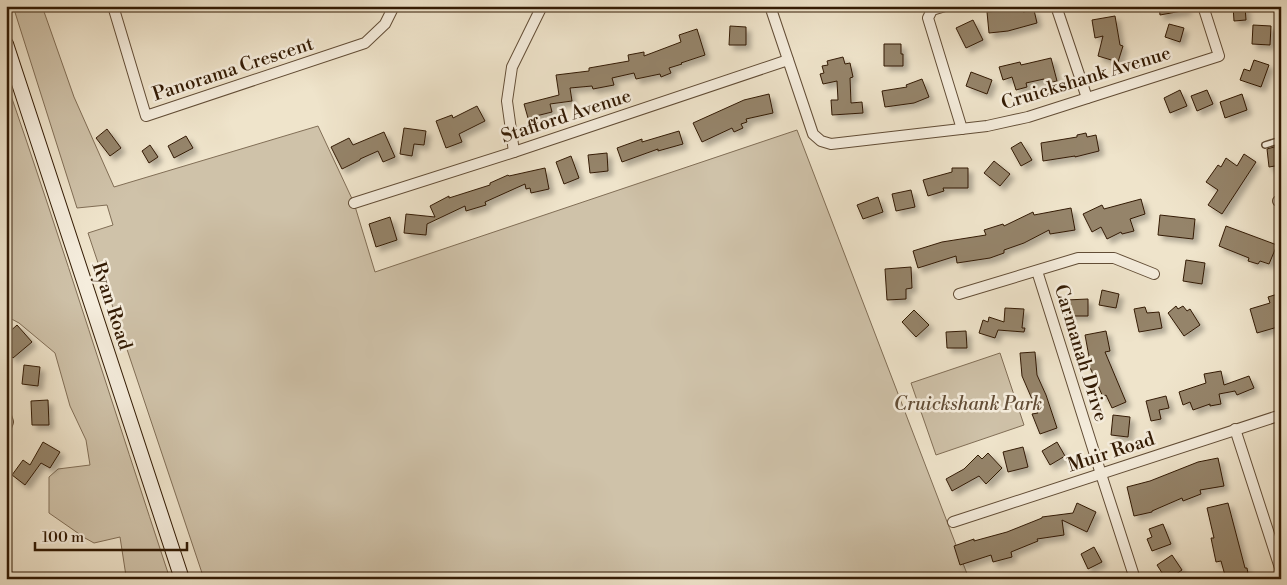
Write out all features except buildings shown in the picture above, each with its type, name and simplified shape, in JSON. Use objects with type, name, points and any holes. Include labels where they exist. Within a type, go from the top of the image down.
[{"type":"main road","name":"Ryan Road","points":[[6,44],[182,579]]},
{"type":"street","name":"Panorama Crescent","points":[[112,6],[146,116],[365,43],[385,24],[394,6]]},
{"type":"street","points":[[514,152],[507,101],[512,67],[542,6]]},
{"type":"street","points":[[770,6],[788,60]]},
{"type":"street","points":[[945,6],[932,10],[928,18],[962,129]]},
{"type":"street","points":[[1056,6],[1086,98]]},
{"type":"street","name":"Cruickshank Avenue","points":[[788,60],[813,134],[821,141],[831,144],[986,126],[1028,117],[1219,56],[1203,6]]},
{"type":"street","name":"Stafford Avenue","points":[[354,203],[514,152],[788,60]]},
{"type":"street","name":"Carmanah Drive","points":[[959,294],[1078,258],[1114,258],[1154,274]]},
{"type":"street","name":"Carmanah Drive","points":[[1037,271],[1100,474],[1135,579]]},
{"type":"street","name":"Muir Road","points":[[953,522],[1281,414]]},
{"type":"street","points":[[6,416],[8,422],[6,427]]},
{"type":"street","points":[[1235,429],[1279,558],[1281,571]]},
{"type":"lane","points":[[1265,145],[1281,140]]},
{"type":"green space","points":[[13,6],[42,6],[74,97],[114,187],[318,126],[354,203],[375,272],[797,130],[969,579],[204,579],[88,233],[113,225],[107,205],[77,208]]},
{"type":"green space","points":[[6,81],[170,579],[123,579],[126,576],[120,537],[94,543],[49,513],[49,477],[58,469],[90,465],[86,440],[70,406],[55,353],[19,323],[6,316]]},
{"type":"green space","name":"Cruickshank Park","points":[[1000,353],[1024,425],[936,455],[911,383]]}]
